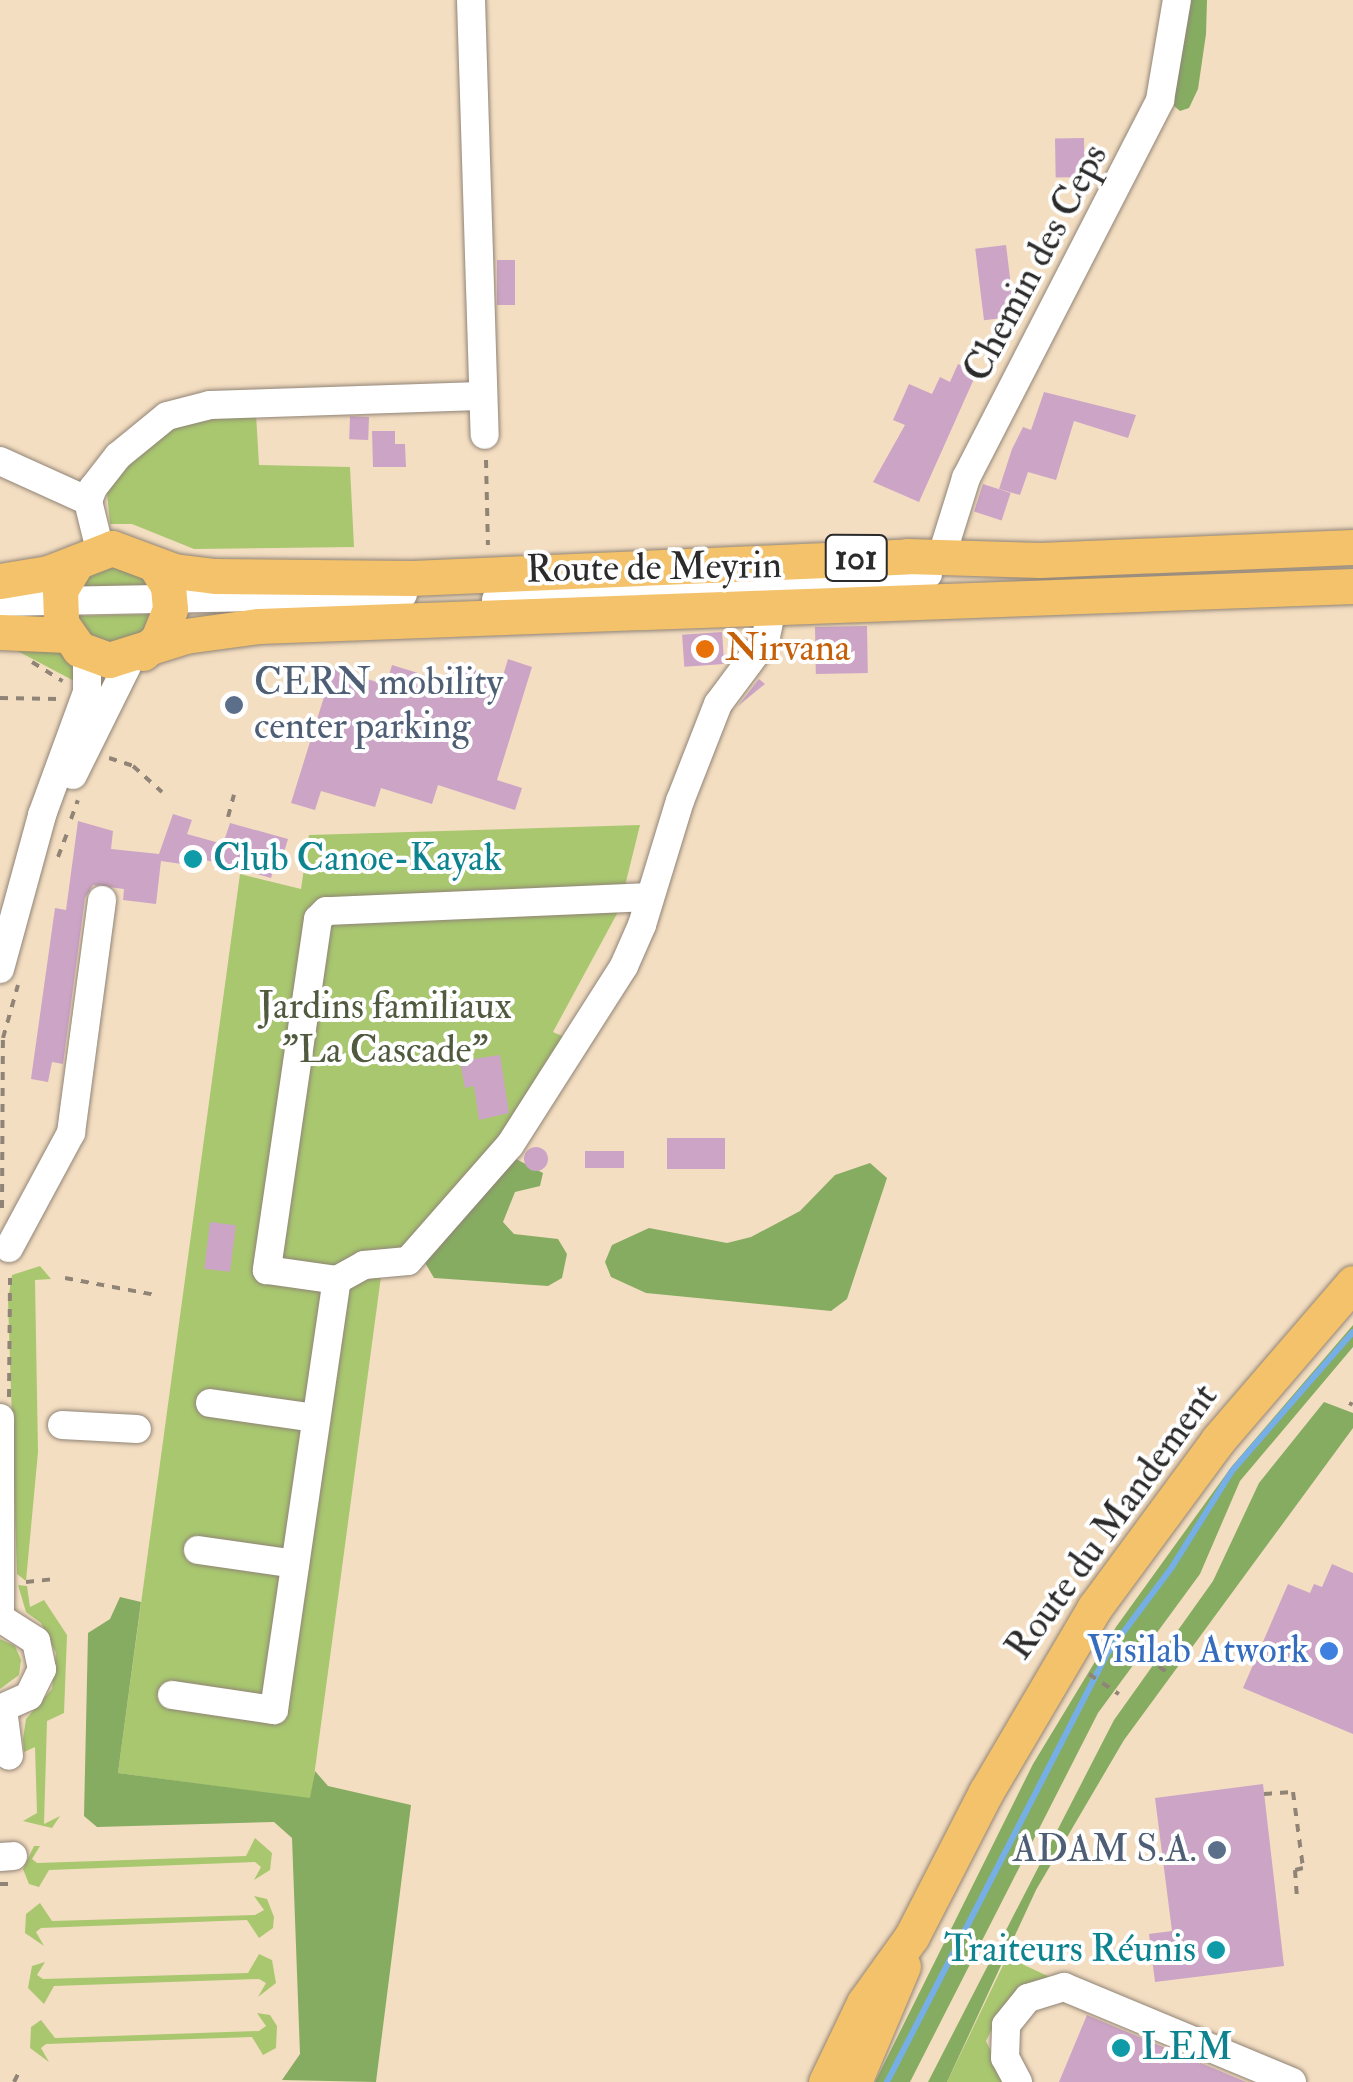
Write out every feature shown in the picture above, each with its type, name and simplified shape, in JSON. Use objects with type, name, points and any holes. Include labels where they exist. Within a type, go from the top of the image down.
[{"type":"main road","name":"Route de Meyrin","points":[[0,582],[124,548],[154,564],[215,576],[412,578],[942,555],[1040,560],[1353,547]]},
{"type":"main road","points":[[68,625],[88,556]]},
{"type":"main road","points":[[136,656],[164,630],[170,604],[154,564]]},
{"type":"main road","name":"Route de Meyrin","points":[[12,644],[68,625],[136,656],[186,636],[259,626],[1353,586]]},
{"type":"main road","name":"Route du Mandement","points":[[826,2082],[864,2003],[912,1936],[986,1792],[1095,1607],[1208,1454],[1353,1282]]},
{"type":"main road","name":"Route du Mandement","points":[[854,2082],[890,2010],[912,1936]]},
{"type":"street","points":[[472,0],[485,435]]},
{"type":"street","name":"Chemin des Ceps","points":[[942,555],[966,478],[1152,118],[1166,82],[1177,0]]},
{"type":"street","points":[[88,556],[88,501],[102,475],[141,434],[193,407],[481,396]]},
{"type":"street","points":[[0,461],[88,501]]},
{"type":"street","points":[[0,612],[68,625],[170,604],[1353,561]]},
{"type":"street","points":[[170,604],[1353,570]]},
{"type":"street","points":[[0,602],[68,625]]},
{"type":"street","points":[[650,897],[326,911],[318,919],[267,1270],[337,1280],[364,1265],[418,1254],[510,1145],[624,966],[650,897],[718,704],[765,642],[772,608]]},
{"type":"street","points":[[20,906],[37,829],[88,692],[68,625]]},
{"type":"street","points":[[0,968],[20,906],[76,767],[136,656]]},
{"type":"street","points":[[9,1248],[68,1141],[102,900]]},
{"type":"street","points":[[172,1695],[274,1710],[337,1280]]},
{"type":"street","points":[[210,1403],[316,1418]]},
{"type":"street","points":[[0,1418],[0,1616],[36,1640],[42,1670],[29,1696],[1,1709],[9,1756]]},
{"type":"street","points":[[62,1425],[137,1429]]},
{"type":"street","points":[[198,1550],[296,1564]]},
{"type":"street","points":[[1018,2082],[1004,2058],[1006,2025],[1028,1998],[1064,1987],[1292,2082]]},
{"type":"path","points":[[485,435],[488,548]]},
{"type":"path","points":[[12,644],[73,688]]},
{"type":"path","points":[[0,698],[68,700]]},
{"type":"path","points":[[100,756],[133,766],[162,792]]},
{"type":"path","points":[[228,817],[234,795]]},
{"type":"path","points":[[3,1038],[3,1218]]},
{"type":"path","points":[[65,1278],[156,1295]]},
{"type":"path","points":[[16,1582],[56,1579]]},
{"type":"path","points":[[1146,1656],[1167,1672]]},
{"type":"path","points":[[1082,1670],[1119,1694]]},
{"type":"path","points":[[1264,1794],[1293,1792],[1303,1868],[1295,1870],[1297,1896]]},
{"type":"path","points":[[0,1884],[9,1866]]},
{"type":"path","points":[[14,2082],[20,2070]]},
{"type":"green space","points":[[1187,0],[1207,0],[1206,34],[1198,89],[1189,108],[1180,111],[1173,105]]},
{"type":"green space","points":[[256,414],[259,465],[350,467],[354,547],[194,549],[132,524],[110,524],[107,492],[113,477],[154,436],[191,418]]},
{"type":"green space","points":[[115,563],[139,572],[152,591],[76,591],[91,571]]},
{"type":"green space","points":[[153,614],[143,633],[119,644],[92,638],[76,616]]},
{"type":"green space","points":[[41,644],[67,656],[77,668],[78,683],[8,646]]},
{"type":"green space","name":"Jardins familiaux \"La Cascade\"","points":[[640,825],[619,910],[553,1032],[571,1040],[521,1119],[409,1255],[384,1254],[311,1799],[118,1773],[240,874],[301,889],[309,835]]},
{"type":"green space","points":[[516,1159],[543,1173],[540,1186],[515,1192],[503,1222],[514,1234],[558,1239],[567,1254],[562,1278],[548,1286],[434,1278],[424,1261]]},
{"type":"green space","points":[[870,1163],[887,1178],[847,1299],[831,1311],[646,1293],[611,1277],[605,1262],[612,1245],[649,1228],[727,1243],[751,1237],[800,1211],[835,1175]]},
{"type":"green space","points":[[40,1266],[51,1279],[35,1280],[38,1452],[26,1581],[17,1574],[8,1300],[12,1275]]},
{"type":"green space","points":[[1353,1325],[1353,1347],[1240,1481],[1200,1574],[1098,1713],[910,2082],[875,2082],[1033,1764],[1116,1627],[1232,1466]]},
{"type":"green space","points":[[1324,1402],[1353,1413],[1353,1428],[1124,1740],[1036,1890],[947,2082],[928,2082],[1114,1720],[1213,1581],[1259,1483]]},
{"type":"green space","points":[[18,1585],[27,1586],[30,1607],[44,1600],[67,1635],[64,1713],[47,1721],[44,1824],[60,1816],[52,1828],[23,1821],[37,1813],[35,1747],[24,1752],[23,1739],[26,1719],[52,1689],[56,1653],[41,1623],[26,1612]]},
{"type":"green space","points":[[120,1597],[141,1602],[118,1773],[310,1798],[315,1771],[328,1786],[411,1805],[376,2082],[282,2080],[300,2054],[292,1838],[274,1822],[97,1827],[84,1816],[88,1633],[110,1619]]},
{"type":"green space","points":[[0,1639],[15,1646],[21,1660],[19,1675],[0,1689]]},
{"type":"green space","points":[[255,1838],[272,1853],[270,1870],[254,1880],[261,1867],[255,1862],[49,1870],[39,1887],[29,1884],[23,1869],[34,1846],[40,1846],[32,1859],[37,1863],[246,1856]]},
{"type":"green space","points":[[254,1896],[267,1899],[274,1917],[273,1928],[259,1938],[247,1920],[41,1928],[36,1932],[44,1946],[25,1933],[26,1914],[40,1903],[52,1921],[255,1915],[264,1910]]},
{"type":"green space","points":[[259,1954],[272,1960],[276,1983],[258,1997],[266,1983],[259,1979],[54,1986],[44,2004],[28,1988],[32,1966],[45,1962],[37,1975],[43,1979],[248,1973]]},
{"type":"green space","points":[[1007,1957],[1052,1978],[1026,1984],[1001,2010],[986,2041],[1006,2082],[947,2082]]},
{"type":"green space","points":[[257,2013],[270,2015],[277,2026],[276,2048],[263,2055],[252,2037],[46,2044],[41,2048],[49,2062],[30,2048],[31,2027],[41,2020],[55,2038],[259,2031],[266,2026]]},
{"type":"building","points":[[1084,138],[1085,177],[1056,178],[1055,139]]},
{"type":"building","points":[[1006,245],[1015,316],[984,320],[975,249]]},
{"type":"building","points":[[497,260],[515,260],[515,305],[497,305]]},
{"type":"building","points":[[958,364],[977,372],[919,502],[873,482],[905,425],[893,420],[909,384],[932,394],[940,377],[950,382]]},
{"type":"building","points":[[1044,392],[1136,415],[1128,438],[1074,421],[1056,480],[1028,472],[1020,495],[999,489],[1012,449],[1023,427],[1031,430]]},
{"type":"building","points":[[350,416],[369,417],[368,440],[349,439]]},
{"type":"building","points":[[372,431],[395,431],[395,444],[405,444],[406,467],[373,467]]},
{"type":"building","points":[[983,484],[1011,493],[1002,521],[974,512]]},
{"type":"building","points":[[867,626],[868,673],[816,674],[815,627]]},
{"type":"building","points":[[722,632],[724,664],[684,667],[682,635]]},
{"type":"building","points":[[508,659],[532,667],[497,780],[522,788],[515,810],[438,785],[432,804],[381,788],[375,807],[321,791],[315,810],[291,803],[333,668],[386,685],[392,665],[444,681],[450,662],[502,679]]},
{"type":"building","points":[[759,679],[765,684],[738,706]]},
{"type":"building","points":[[173,814],[192,820],[187,834],[223,844],[230,823],[288,839],[282,859],[277,858],[271,878],[202,859],[202,867],[161,861],[156,904],[123,900],[124,889],[93,885],[85,898],[63,1064],[52,1062],[48,1082],[31,1079],[55,908],[66,910],[78,821],[113,831],[111,849],[159,854]]},
{"type":"building","points":[[500,1055],[509,1113],[479,1120],[474,1086],[465,1088],[460,1061]]},
{"type":"building","points":[[667,1138],[725,1138],[725,1169],[667,1169]]},
{"type":"building","points":[[536,1147],[548,1159],[536,1171],[524,1159]]},
{"type":"building","points":[[585,1151],[624,1151],[624,1168],[585,1168]]},
{"type":"building","points":[[210,1222],[236,1225],[230,1272],[204,1269]]},
{"type":"building","points":[[1332,1564],[1353,1573],[1353,1734],[1243,1688],[1288,1584],[1310,1593],[1314,1584],[1322,1587]]},
{"type":"building","points":[[1263,1784],[1284,1966],[1155,1982],[1149,1934],[1172,1931],[1155,1798]]},
{"type":"building","name":"LEM","points":[[1087,2015],[1246,2082],[1059,2082]]},
{"type":"waterway","points":[[887,2082],[1107,1654],[1172,1567],[1232,1471],[1353,1332]]},
{"type":"place","name":"Nirvana","points":[[705,649]]},
{"type":"place","name":"CERN mobility center parking","points":[[234,705]]},
{"type":"place","name":"Club Canoe-Kayak","points":[[193,859]]},
{"type":"place","name":"Visilab Atwork","points":[[1329,1651]]},
{"type":"place","name":"ADAM S.A.","points":[[1217,1850]]},
{"type":"place","name":"Traiteurs Réunis","points":[[1216,1950]]},
{"type":"place","name":"LEM","points":[[1121,2048]]}]
